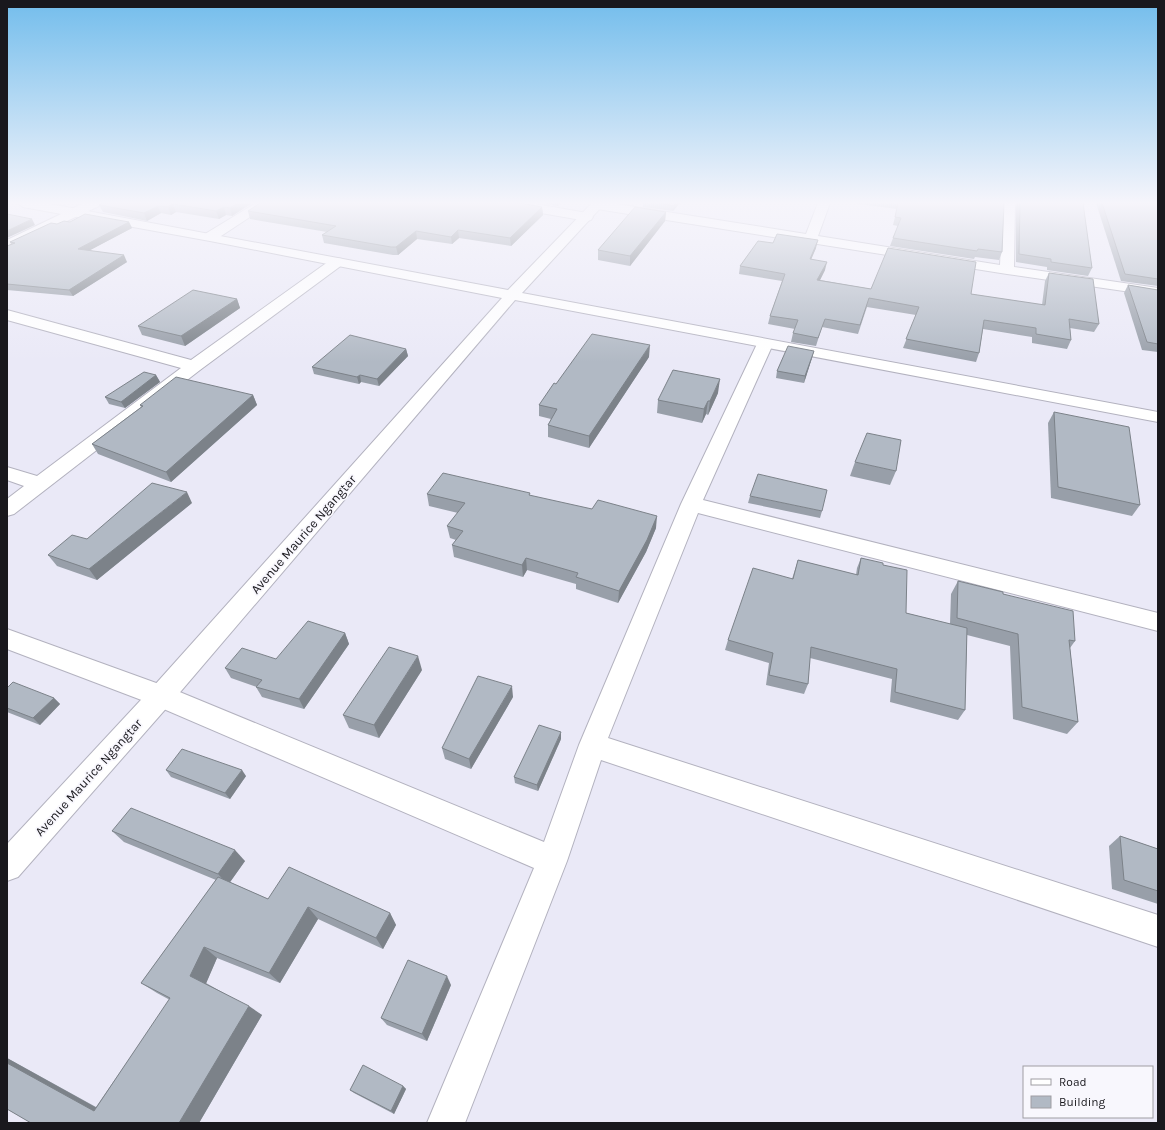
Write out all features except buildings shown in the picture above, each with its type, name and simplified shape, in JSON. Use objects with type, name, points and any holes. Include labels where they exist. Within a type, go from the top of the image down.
[{"type":"street","points":[[305,256],[1158,418]]},
{"type":"street","name":"Avenue Maurice Ngangtar","points":[[7,866],[161,696],[511,296],[549,256]]},
{"type":"street","points":[[920,256],[1158,292]]},
{"type":"street","points":[[1007,256],[1007,270]]},
{"type":"street","points":[[7,509],[194,366],[337,262]]},
{"type":"street","points":[[7,315],[194,366]]},
{"type":"street","points":[[446,1123],[552,861],[592,745],[691,504],[765,344]]},
{"type":"street","points":[[7,473],[39,484]]},
{"type":"street","points":[[691,504],[1158,622]]},
{"type":"street","points":[[7,639],[161,696],[552,861]]},
{"type":"street","points":[[592,745],[1158,931]]}]
